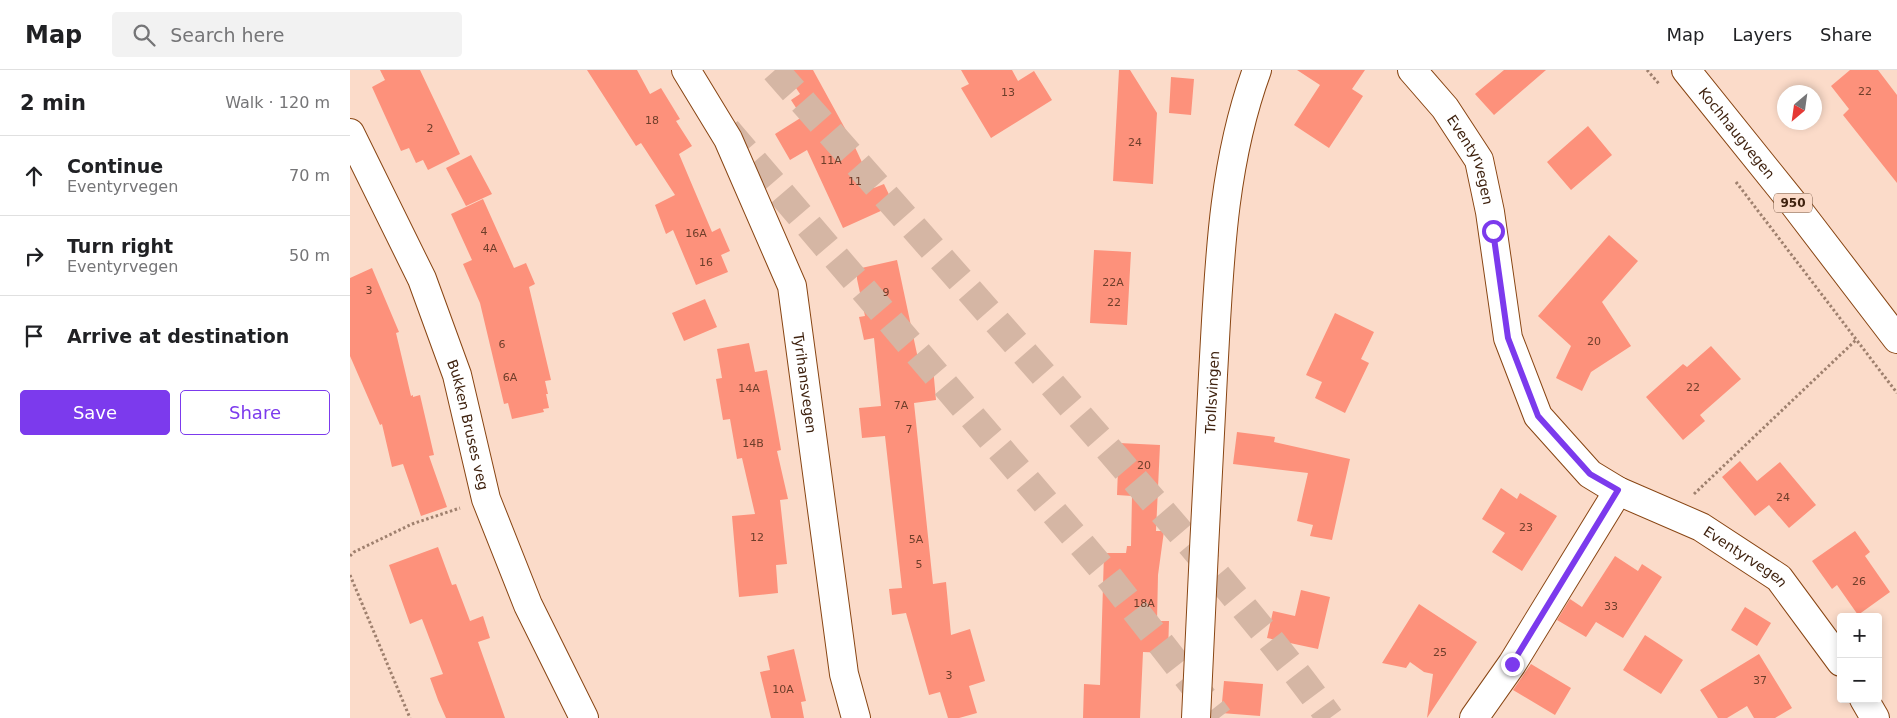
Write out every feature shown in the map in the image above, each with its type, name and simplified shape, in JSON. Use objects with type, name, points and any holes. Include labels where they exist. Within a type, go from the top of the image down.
[{"type":"street","name":"Tyrihansvegen","points":[[686,70],[728,139],[792,286],[844,674],[856,718]]},
{"type":"street","name":"Trollsvingen","points":[[1196,718],[1221,240],[1234,153],[1250,88],[1257,70]]},
{"type":"street","name":"Eventyrvegen","points":[[1412,70],[1445,108],[1479,160],[1490,212],[1508,338],[1538,416],[1590,474],[1618,490],[1702,527],[1779,578],[1838,658]]},
{"type":"street","name":"Kochhaugvegen","points":[[1686,70],[1793,203],[1897,339]]},
{"type":"street","name":"Bukken Bruses veg","points":[[350,133],[422,279],[457,375],[486,500],[528,605],[584,718]]},
{"type":"street","points":[[1474,718],[1512,664],[1618,490]]},
{"type":"street","points":[[1866,703],[1875,718]]},
{"type":"path","points":[[1647,70],[1664,89]]},
{"type":"path","points":[[1730,174],[1897,393]]},
{"type":"path","points":[[1673,514],[1857,339]]},
{"type":"path","points":[[350,556],[354,552],[412,524],[486,500]]},
{"type":"path","points":[[350,575],[410,718]]},
{"type":"building","points":[[380,70],[420,70],[460,154],[428,170],[423,160],[416,163],[409,148],[401,151],[372,87],[385,80]]},
{"type":"building","points":[[587,70],[637,70],[650,94],[661,88],[680,119],[676,121],[692,146],[679,154],[712,232],[720,228],[730,251],[721,255],[728,272],[696,285],[673,230],[666,234],[655,205],[675,195],[641,143],[636,146]]},
{"type":"building","points":[[784,70],[813,70],[853,143],[874,188],[884,184],[894,205],[843,228],[807,150],[790,160],[775,134],[802,117],[791,100],[800,94]]},
{"type":"building","points":[[961,70],[1012,70],[1018,81],[1034,71],[1052,100],[991,138],[961,88],[969,84]]},
{"type":"building","points":[[1119,70],[1130,70],[1157,113],[1153,184],[1113,181]]},
{"type":"building","points":[[1297,70],[1365,70],[1352,89],[1363,96],[1329,148],[1294,125],[1320,85]]},
{"type":"building","points":[[1504,70],[1546,70],[1494,115],[1475,94]]},
{"type":"building","points":[[1850,70],[1878,70],[1897,95],[1897,183],[1843,115],[1849,109],[1831,86]]},
{"type":"building","points":[[1171,77],[1194,79],[1191,115],[1169,113]]},
{"type":"building","points":[[1588,126],[1612,155],[1571,190],[1547,162]]},
{"type":"building","points":[[471,155],[492,194],[466,206],[446,168]]},
{"type":"building","points":[[483,199],[514,268],[526,263],[535,284],[529,287],[551,380],[545,381],[549,408],[543,409],[544,412],[512,419],[508,403],[504,404],[480,303],[463,264],[472,260],[451,214]]},
{"type":"building","points":[[1609,235],[1638,261],[1602,302],[1631,346],[1591,372],[1582,391],[1556,378],[1571,346],[1538,316]]},
{"type":"building","points":[[1094,250],[1131,252],[1127,325],[1090,323]]},
{"type":"building","points":[[897,260],[920,368],[933,367],[936,400],[914,403],[933,584],[946,582],[951,635],[970,629],[985,681],[969,686],[977,713],[959,718],[948,718],[940,692],[929,695],[906,613],[892,615],[889,589],[902,588],[885,436],[862,438],[859,408],[881,406],[874,338],[864,340],[859,317],[865,316],[857,279],[857,269]]},
{"type":"building","points":[[372,268],[399,332],[396,333],[411,396],[420,395],[434,455],[429,456],[447,507],[421,516],[403,464],[392,467],[382,424],[380,425],[350,356],[350,278]]},
{"type":"building","points":[[705,299],[717,327],[684,341],[672,313]]},
{"type":"building","points":[[1335,313],[1374,332],[1361,359],[1369,363],[1345,413],[1315,398],[1322,382],[1306,375]]},
{"type":"building","points":[[749,343],[755,372],[767,370],[781,450],[777,451],[788,499],[780,500],[787,564],[776,565],[778,593],[739,597],[732,516],[755,514],[742,458],[737,459],[730,419],[723,420],[716,379],[722,378],[717,349]]},
{"type":"building","points":[[1711,346],[1741,379],[1700,415],[1705,421],[1683,440],[1646,397],[1683,364],[1687,367]]},
{"type":"building","points":[[1237,432],[1275,437],[1274,442],[1350,459],[1332,540],[1310,536],[1313,525],[1297,521],[1308,473],[1233,464]]},
{"type":"building","points":[[1119,443],[1160,445],[1156,531],[1164,531],[1158,575],[1157,621],[1169,621],[1168,653],[1143,652],[1140,718],[1083,718],[1084,684],[1100,685],[1104,553],[1126,553],[1127,546],[1131,546],[1132,496],[1117,495]]},
{"type":"building","points":[[1740,461],[1757,481],[1780,462],[1816,505],[1789,528],[1769,505],[1755,516],[1722,477]]},
{"type":"building","points":[[1501,488],[1517,499],[1520,493],[1557,516],[1522,571],[1492,552],[1505,533],[1482,519]]},
{"type":"building","points":[[1855,531],[1870,552],[1865,556],[1890,592],[1861,613],[1857,613],[1837,585],[1832,589],[1812,561]]},
{"type":"building","points":[[438,547],[452,585],[456,584],[470,621],[483,616],[490,638],[478,642],[505,718],[446,718],[438,700],[430,678],[443,674],[422,619],[410,624],[389,565]]},
{"type":"building","points":[[1615,556],[1638,571],[1642,564],[1662,577],[1623,638],[1596,622],[1586,637],[1557,620],[1570,599],[1582,607]]},
{"type":"building","points":[[1301,590],[1330,597],[1318,649],[1267,638],[1273,611],[1295,616]]},
{"type":"building","points":[[1419,604],[1477,642],[1427,718],[1433,674],[1424,672],[1410,662],[1406,668],[1382,663]]},
{"type":"building","points":[[1745,607],[1771,623],[1757,646],[1731,630]]},
{"type":"building","points":[[1645,635],[1683,660],[1661,694],[1623,670]]},
{"type":"building","points":[[794,649],[806,701],[801,702],[804,718],[771,718],[760,672],[770,670],[767,656]]},
{"type":"building","points":[[1759,654],[1792,708],[1775,718],[1754,718],[1747,706],[1727,718],[1718,718],[1700,690]]},
{"type":"building","points":[[1531,664],[1571,688],[1555,715],[1513,690]]},
{"type":"building","points":[[1224,681],[1263,684],[1260,716],[1221,713]]},
{"type":"tunnel","points":[[775,70],[1200,555],[1280,652],[1330,718]]},
{"type":"tunnel","points":[[727,130],[1105,572],[1219,718]]},
{"type":"route","points":[[1493,231],[1508,338],[1538,416],[1590,474],[1618,490],[1512,664]]}]
